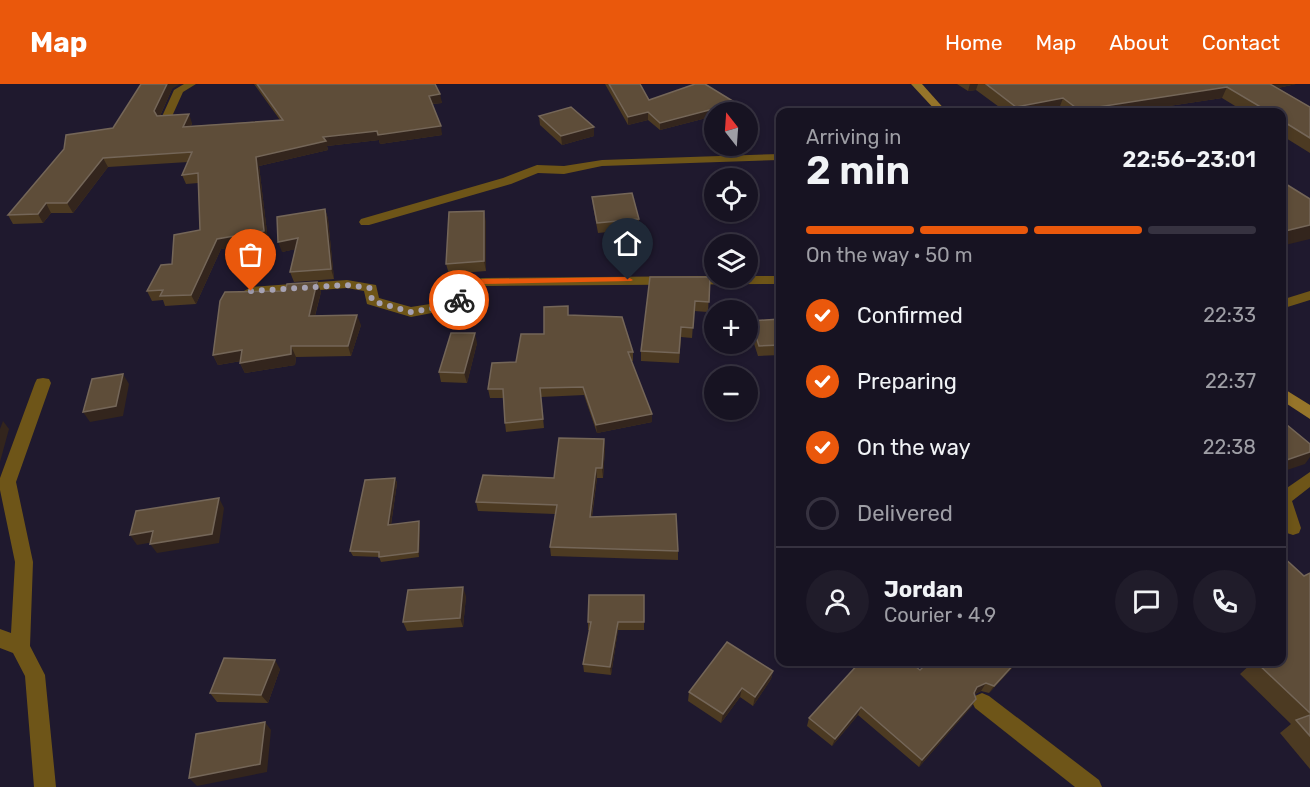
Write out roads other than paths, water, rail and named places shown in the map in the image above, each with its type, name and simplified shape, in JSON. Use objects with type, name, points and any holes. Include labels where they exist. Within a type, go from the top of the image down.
[{"type":"main road","points":[[916,84],[938,108]]},
{"type":"main road","points":[[1286,396],[1310,413]]},
{"type":"street","points":[[364,222],[507,181],[537,168],[564,170],[602,163],[776,157]]},
{"type":"street","points":[[251,291],[347,285],[370,288],[372,301],[411,312],[453,305],[482,282],[776,280]]},
{"type":"street","points":[[1286,302],[1310,295]]},
{"type":"street","points":[[43,383],[7,482],[24,562],[20,647],[35,675],[45,787]]},
{"type":"street","points":[[0,638],[20,647]]},
{"type":"lane","points":[[165,121],[179,90],[191,84]]},
{"type":"lane","points":[[1286,497],[1310,478]]},
{"type":"lane","points":[[1286,508],[1293,528]]},
{"type":"lane","points":[[982,702],[1092,787]]}]
